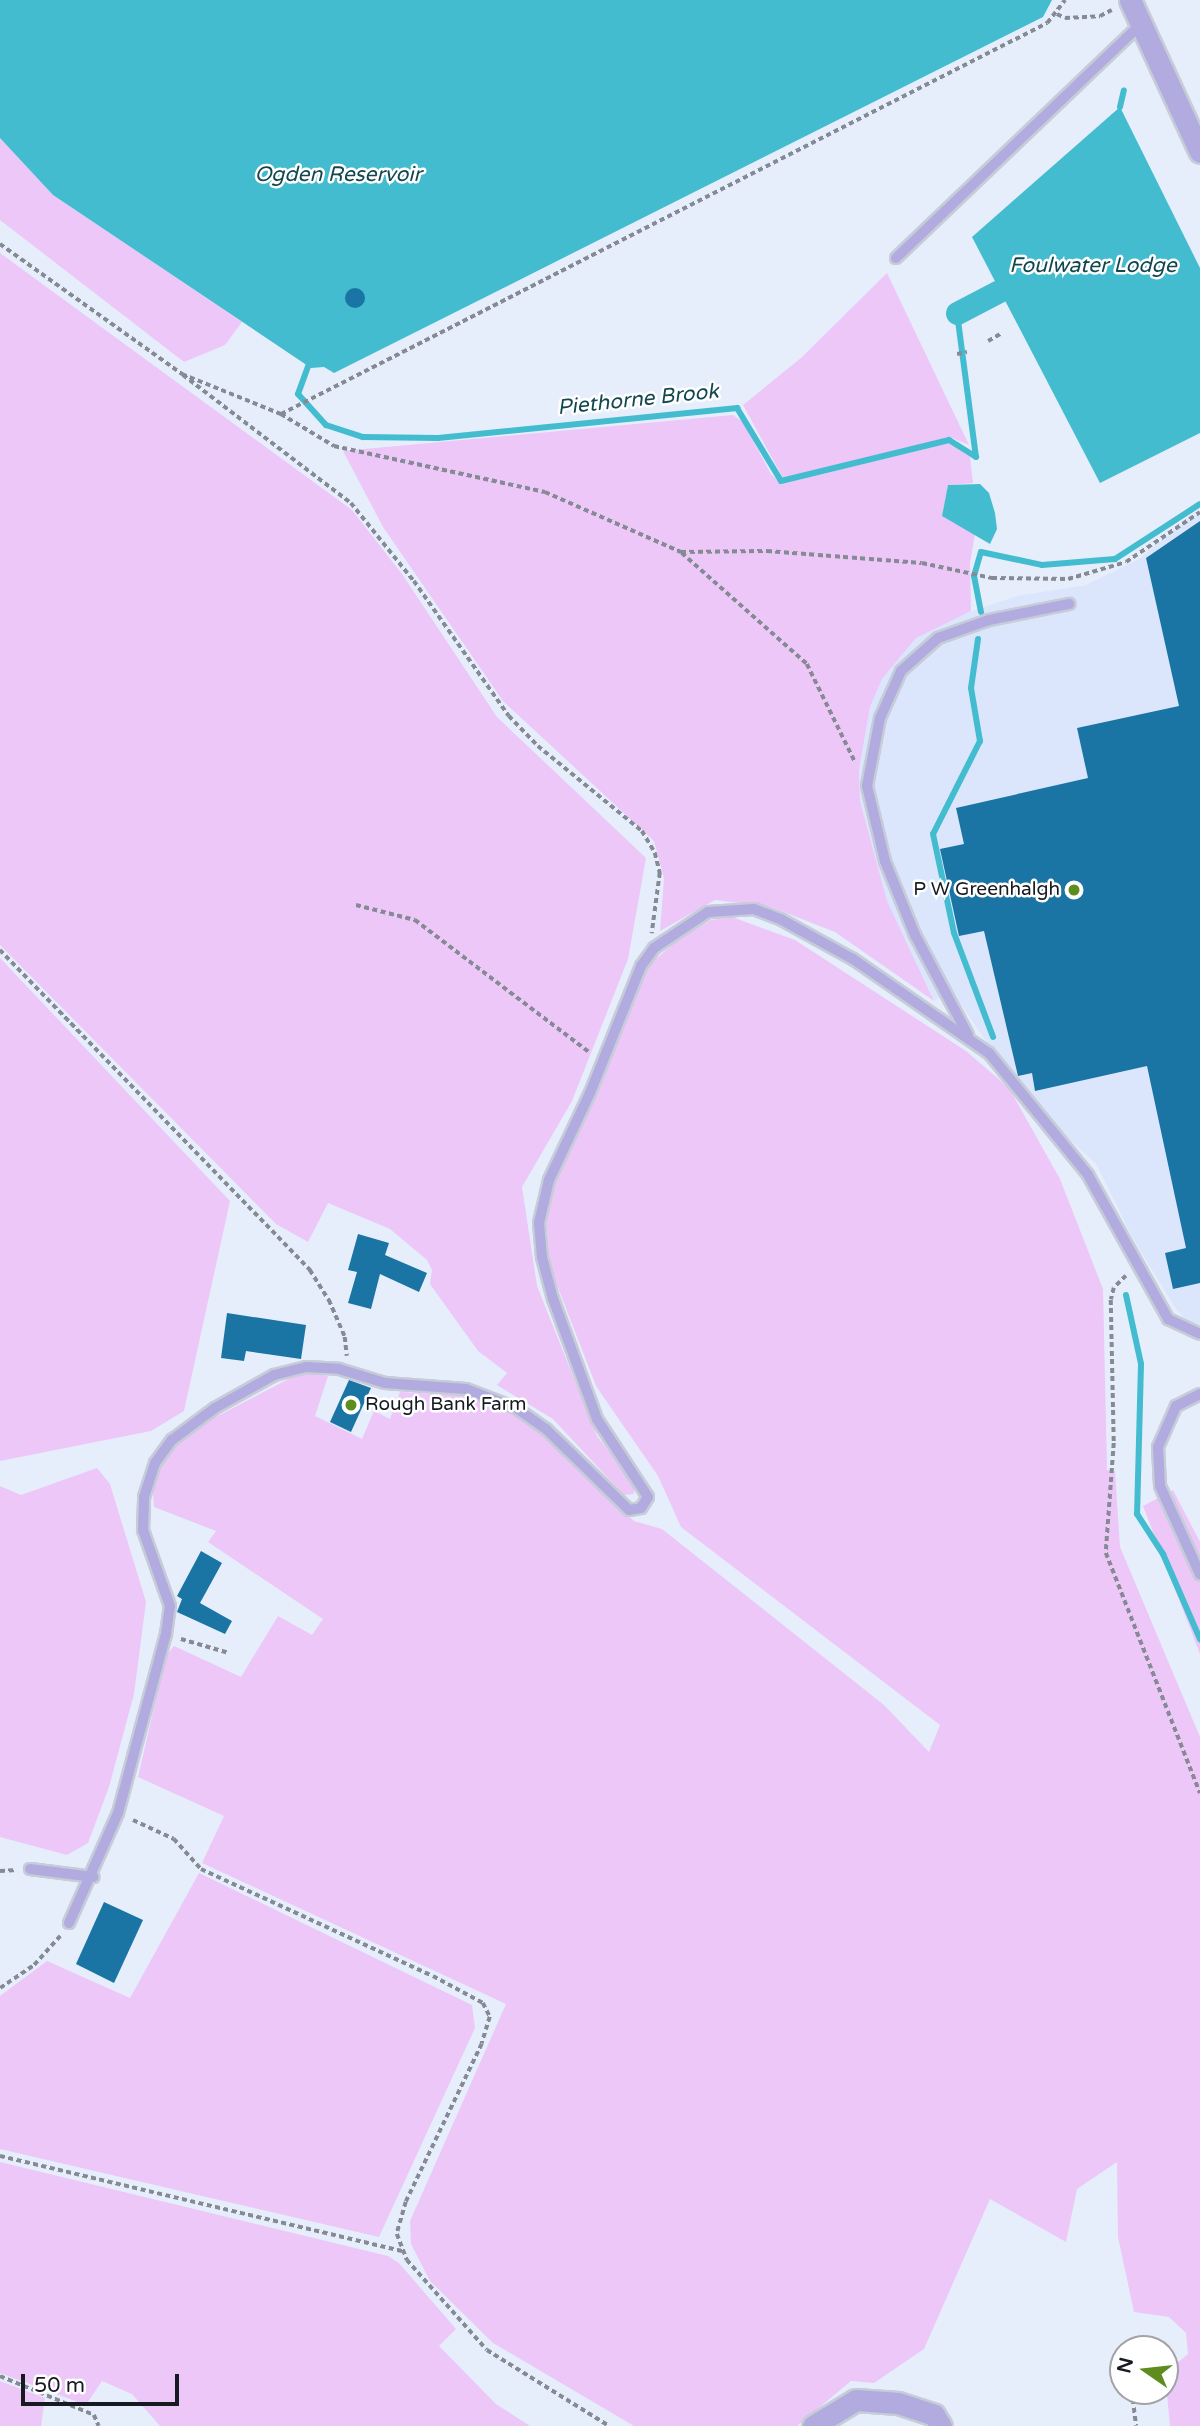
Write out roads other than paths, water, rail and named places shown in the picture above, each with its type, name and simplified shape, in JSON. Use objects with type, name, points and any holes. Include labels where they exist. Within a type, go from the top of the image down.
[{"type":"street","points":[[1124,3],[1141,24],[1200,152]]},
{"type":"street","points":[[813,2426],[856,2400],[898,2403],[934,2415],[941,2426]]},
{"type":"lane","points":[[896,258],[1141,24]]},
{"type":"lane","points":[[969,1038],[900,898],[885,861],[867,786],[880,718],[901,671],[938,639],[989,620],[1069,604]]},
{"type":"lane","points":[[69,1923],[93,1878],[118,1813],[166,1634],[170,1606],[143,1530],[144,1497],[155,1463],[172,1440],[215,1408],[274,1375],[306,1367],[349,1372],[385,1383],[466,1389],[516,1408],[546,1429],[629,1510],[640,1507],[648,1497],[643,1483],[616,1454],[597,1419],[542,1257],[542,1198],[605,1059],[633,982],[654,948],[708,912],[754,909],[853,959],[989,1053],[1088,1175],[1136,1268],[1168,1320],[1200,1334]]},
{"type":"lane","points":[[1200,1394],[1176,1406],[1158,1447],[1160,1486],[1200,1574]]},
{"type":"lane","points":[[30,1869],[60,1877],[93,1878]]},
{"type":"water","name":"Ogden Reservoir","points":[[0,0],[1052,0],[1043,17],[334,373],[324,367],[311,368],[53,195],[0,138]]},
{"type":"water","name":"Foulwater Lodge","points":[[1120,107],[1200,268],[1200,433],[1100,483],[972,237]]},
{"type":"water","points":[[980,484],[989,493],[995,513],[997,529],[990,544],[942,516],[948,485]]},
{"type":"waterway","points":[[1120,107],[1124,90]]},
{"type":"waterway","points":[[957,313],[999,291]]},
{"type":"waterway","points":[[957,313],[976,457]]},
{"type":"waterway","name":"Piethorne Brook","points":[[310,361],[298,394],[326,425],[363,437],[438,438],[737,408],[781,481],[949,440],[976,457]]},
{"type":"waterway","points":[[981,612],[974,576],[981,552],[1042,565],[1115,559],[1200,504]]},
{"type":"waterway","name":"Piethorne Brook","points":[[978,639],[971,688],[980,741],[933,834],[954,933],[993,1037]]},
{"type":"waterway","name":"Piethorne Brook","points":[[1126,1295],[1141,1364],[1137,1514],[1163,1554],[1200,1639]]},
{"type":"place","name":"P W Greenhalgh","points":[[1074,890]]},
{"type":"place","name":"Rough Bank Farm","points":[[351,1405]]}]
